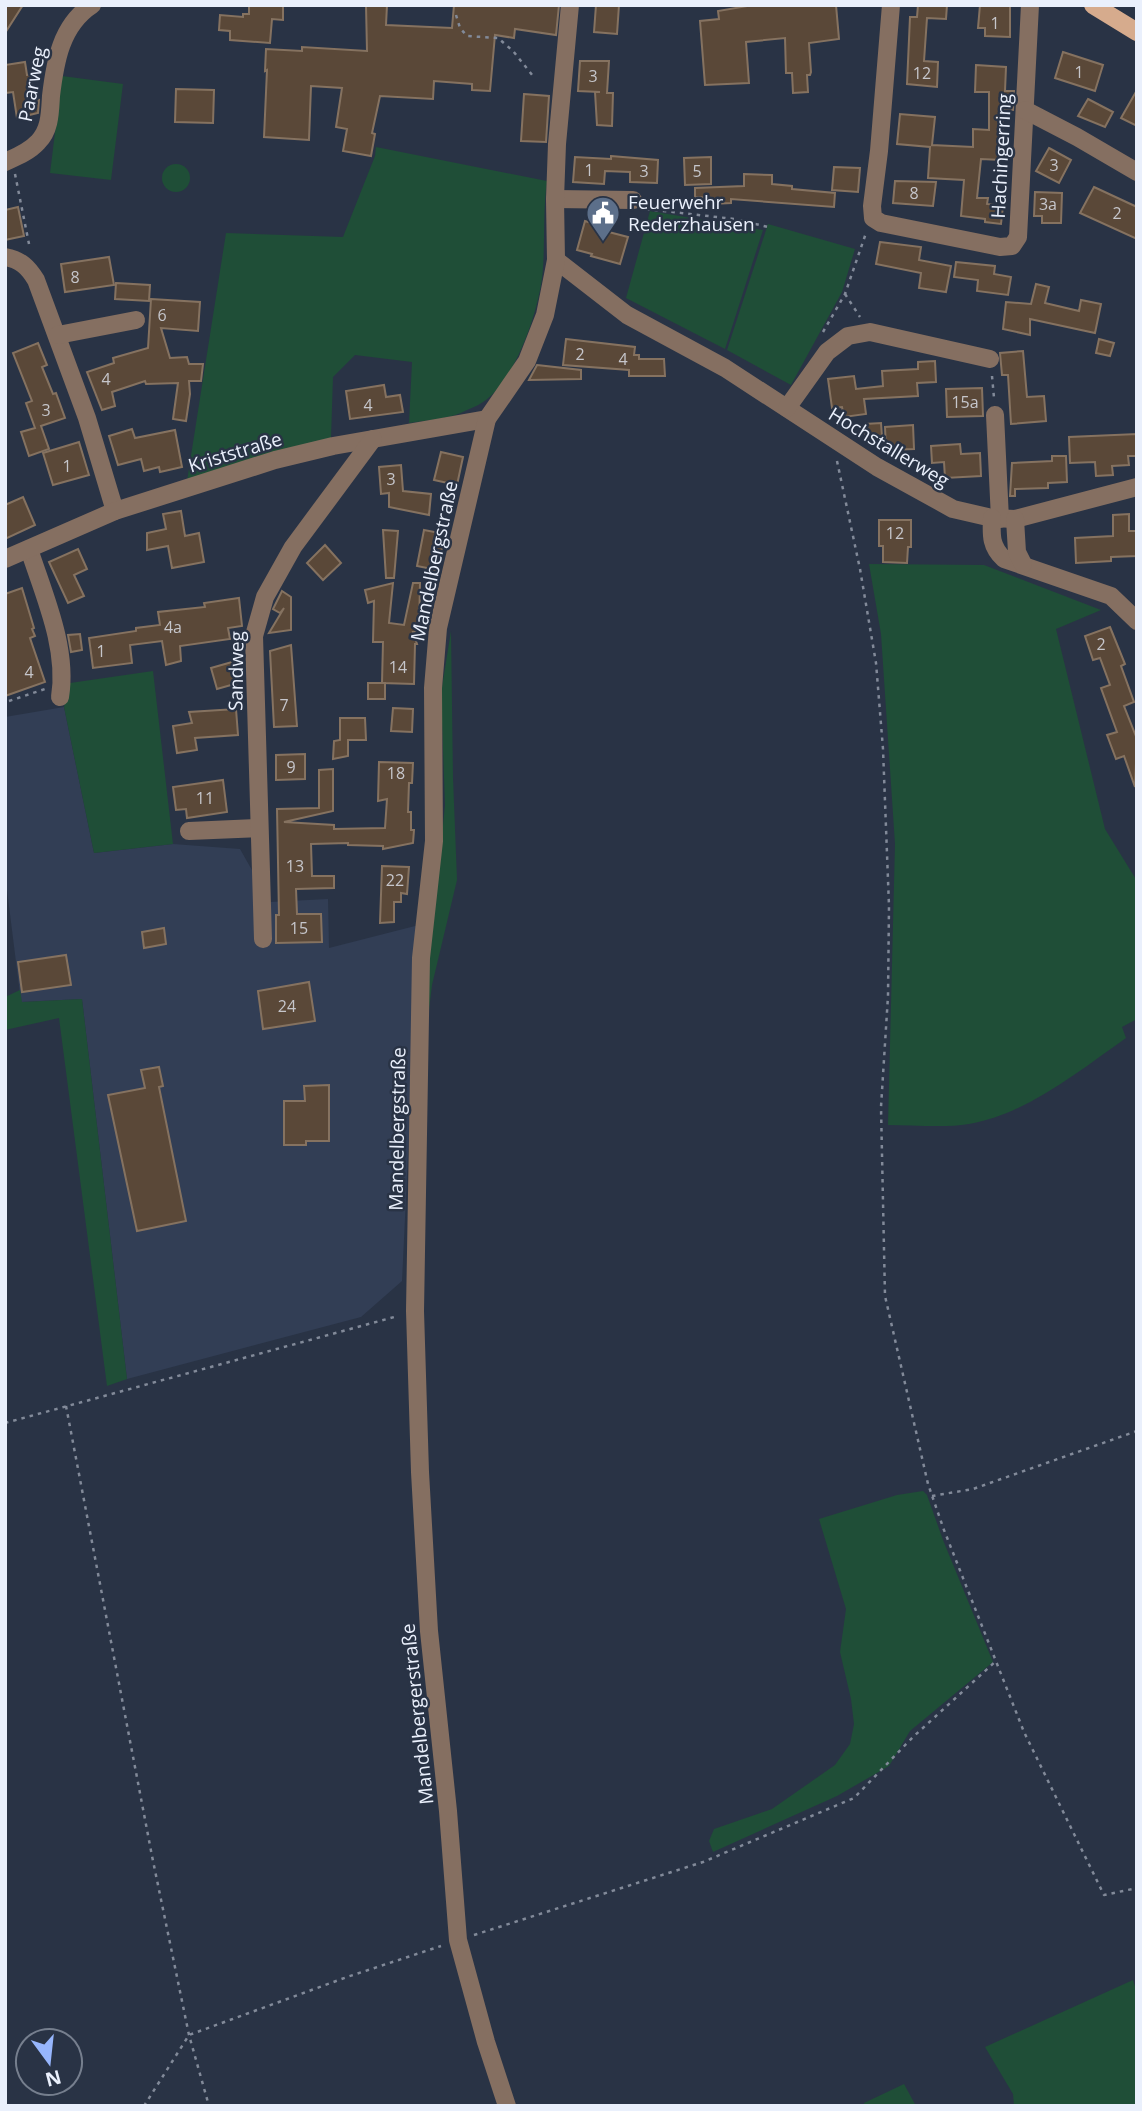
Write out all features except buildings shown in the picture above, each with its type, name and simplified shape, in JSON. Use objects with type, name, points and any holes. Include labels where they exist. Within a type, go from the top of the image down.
[{"type":"main road","points":[[1093,5],[1137,32]]},
{"type":"street","name":"Paarweg","points":[[9,161],[38,142],[47,129],[54,73],[62,41],[80,13],[92,5]]},
{"type":"street","name":"Mandelbergstraße","points":[[415,1311],[421,958],[433,841],[433,688],[438,628],[487,419],[527,361],[545,315],[556,260],[555,199],[562,78],[570,5]]},
{"type":"street","points":[[873,218],[891,5]]},
{"type":"street","name":"Hachingerring","points":[[873,218],[881,223],[1000,247],[1012,246],[1018,237],[1030,5]]},
{"type":"street","points":[[1024,110],[1137,172]]},
{"type":"street","points":[[555,199],[633,200]]},
{"type":"street","points":[[5,257],[16,259],[28,267],[36,280],[91,430],[114,511]]},
{"type":"street","name":"Hochstallerweg","points":[[556,260],[627,316],[721,365],[877,467],[940,503],[1002,519]]},
{"type":"street","points":[[58,335],[136,320]]},
{"type":"street","points":[[787,408],[827,352],[848,336],[870,331],[990,359]]},
{"type":"street","points":[[995,415],[1002,519],[1023,564],[1111,596],[1137,621]]},
{"type":"street","name":"Kriststraße","points":[[5,559],[114,511],[275,460],[487,419]]},
{"type":"street","name":"Sandweg","points":[[262,939],[254,636],[265,597],[293,547],[373,439]]},
{"type":"street","points":[[1002,519],[1137,487]]},
{"type":"street","points":[[29,549],[55,631],[61,690]]},
{"type":"street","points":[[190,831],[259,828]]},
{"type":"street","name":"Mandelbergerstraße","points":[[415,1311],[429,1631],[458,1940],[507,2106]]},
{"type":"path","points":[[456,15],[460,28],[467,36],[498,38],[513,51],[533,76]]},
{"type":"path","points":[[9,161],[31,244],[28,267]]},
{"type":"path","points":[[633,200],[643,208],[734,219],[768,227]]},
{"type":"path","points":[[820,336],[845,293],[873,218]]},
{"type":"path","points":[[845,293],[870,331]]},
{"type":"path","points":[[990,359],[995,415]]},
{"type":"path","points":[[836,440],[837,465],[860,569],[876,663],[883,749],[889,906],[888,996],[881,1107],[885,1296],[905,1391],[932,1496],[1024,1732],[1104,1895],[1137,1888]]},
{"type":"path","points":[[9,701],[61,690]]},
{"type":"path","points":[[5,1423],[415,1311]]},
{"type":"path","points":[[66,1406],[189,2035],[209,2106]]},
{"type":"path","points":[[932,1496],[973,1489],[1137,1431]]},
{"type":"path","points":[[144,2106],[189,2035],[348,1977],[703,1862],[854,1798],[914,1737],[996,1661]]},
{"type":"shaded area","points":[[64,707],[94,853],[173,844],[240,849],[270,902],[328,899],[329,948],[419,925],[402,1281],[361,1317],[127,1379],[82,999],[21,1002],[5,874],[5,717]]},
{"type":"green space","points":[[62,76],[123,84],[111,180],[50,173]]},
{"type":"green space","points":[[376,147],[547,181],[543,268],[538,301],[525,339],[508,375],[486,400],[461,413],[409,423],[412,362],[355,355],[333,377],[331,438],[187,481],[226,233],[343,237],[375,156]]},
{"type":"green space","points":[[176,164],[186,168],[190,178],[186,188],[176,192],[166,188],[162,178],[166,168]]},
{"type":"green space","points":[[650,211],[763,230],[725,349],[626,298]]},
{"type":"green space","points":[[768,224],[855,249],[842,292],[791,385],[727,350]]},
{"type":"green space","points":[[869,564],[984,565],[1101,610],[1056,629],[1105,829],[1137,881],[1137,1019],[1122,1027],[1126,1038],[1052,1090],[1011,1111],[969,1124],[888,1125],[895,844],[881,634]]},
{"type":"green space","points":[[451,631],[457,880],[432,985],[425,1044],[429,965],[445,805],[441,693]]},
{"type":"green space","points":[[153,671],[173,844],[94,853],[64,707],[70,683]]},
{"type":"green space","points":[[20,990],[22,1002],[82,999],[127,1379],[107,1386],[59,1018],[5,1030],[5,997]]},
{"type":"green space","points":[[923,1491],[927,1495],[993,1662],[910,1731],[889,1766],[837,1796],[713,1852],[709,1841],[714,1829],[772,1809],[835,1765],[850,1744],[854,1724],[840,1652],[846,1609],[819,1519],[897,1495]]},
{"type":"green space","points":[[1133,1980],[1137,1993],[1137,2106],[1014,2106],[1013,2094],[985,2047]]},
{"type":"green space","points":[[904,2084],[916,2106],[865,2106],[864,2103]]},
{"type":"place","name":"Feuerwehr Rederzhausen","points":[[603,243]]}]
